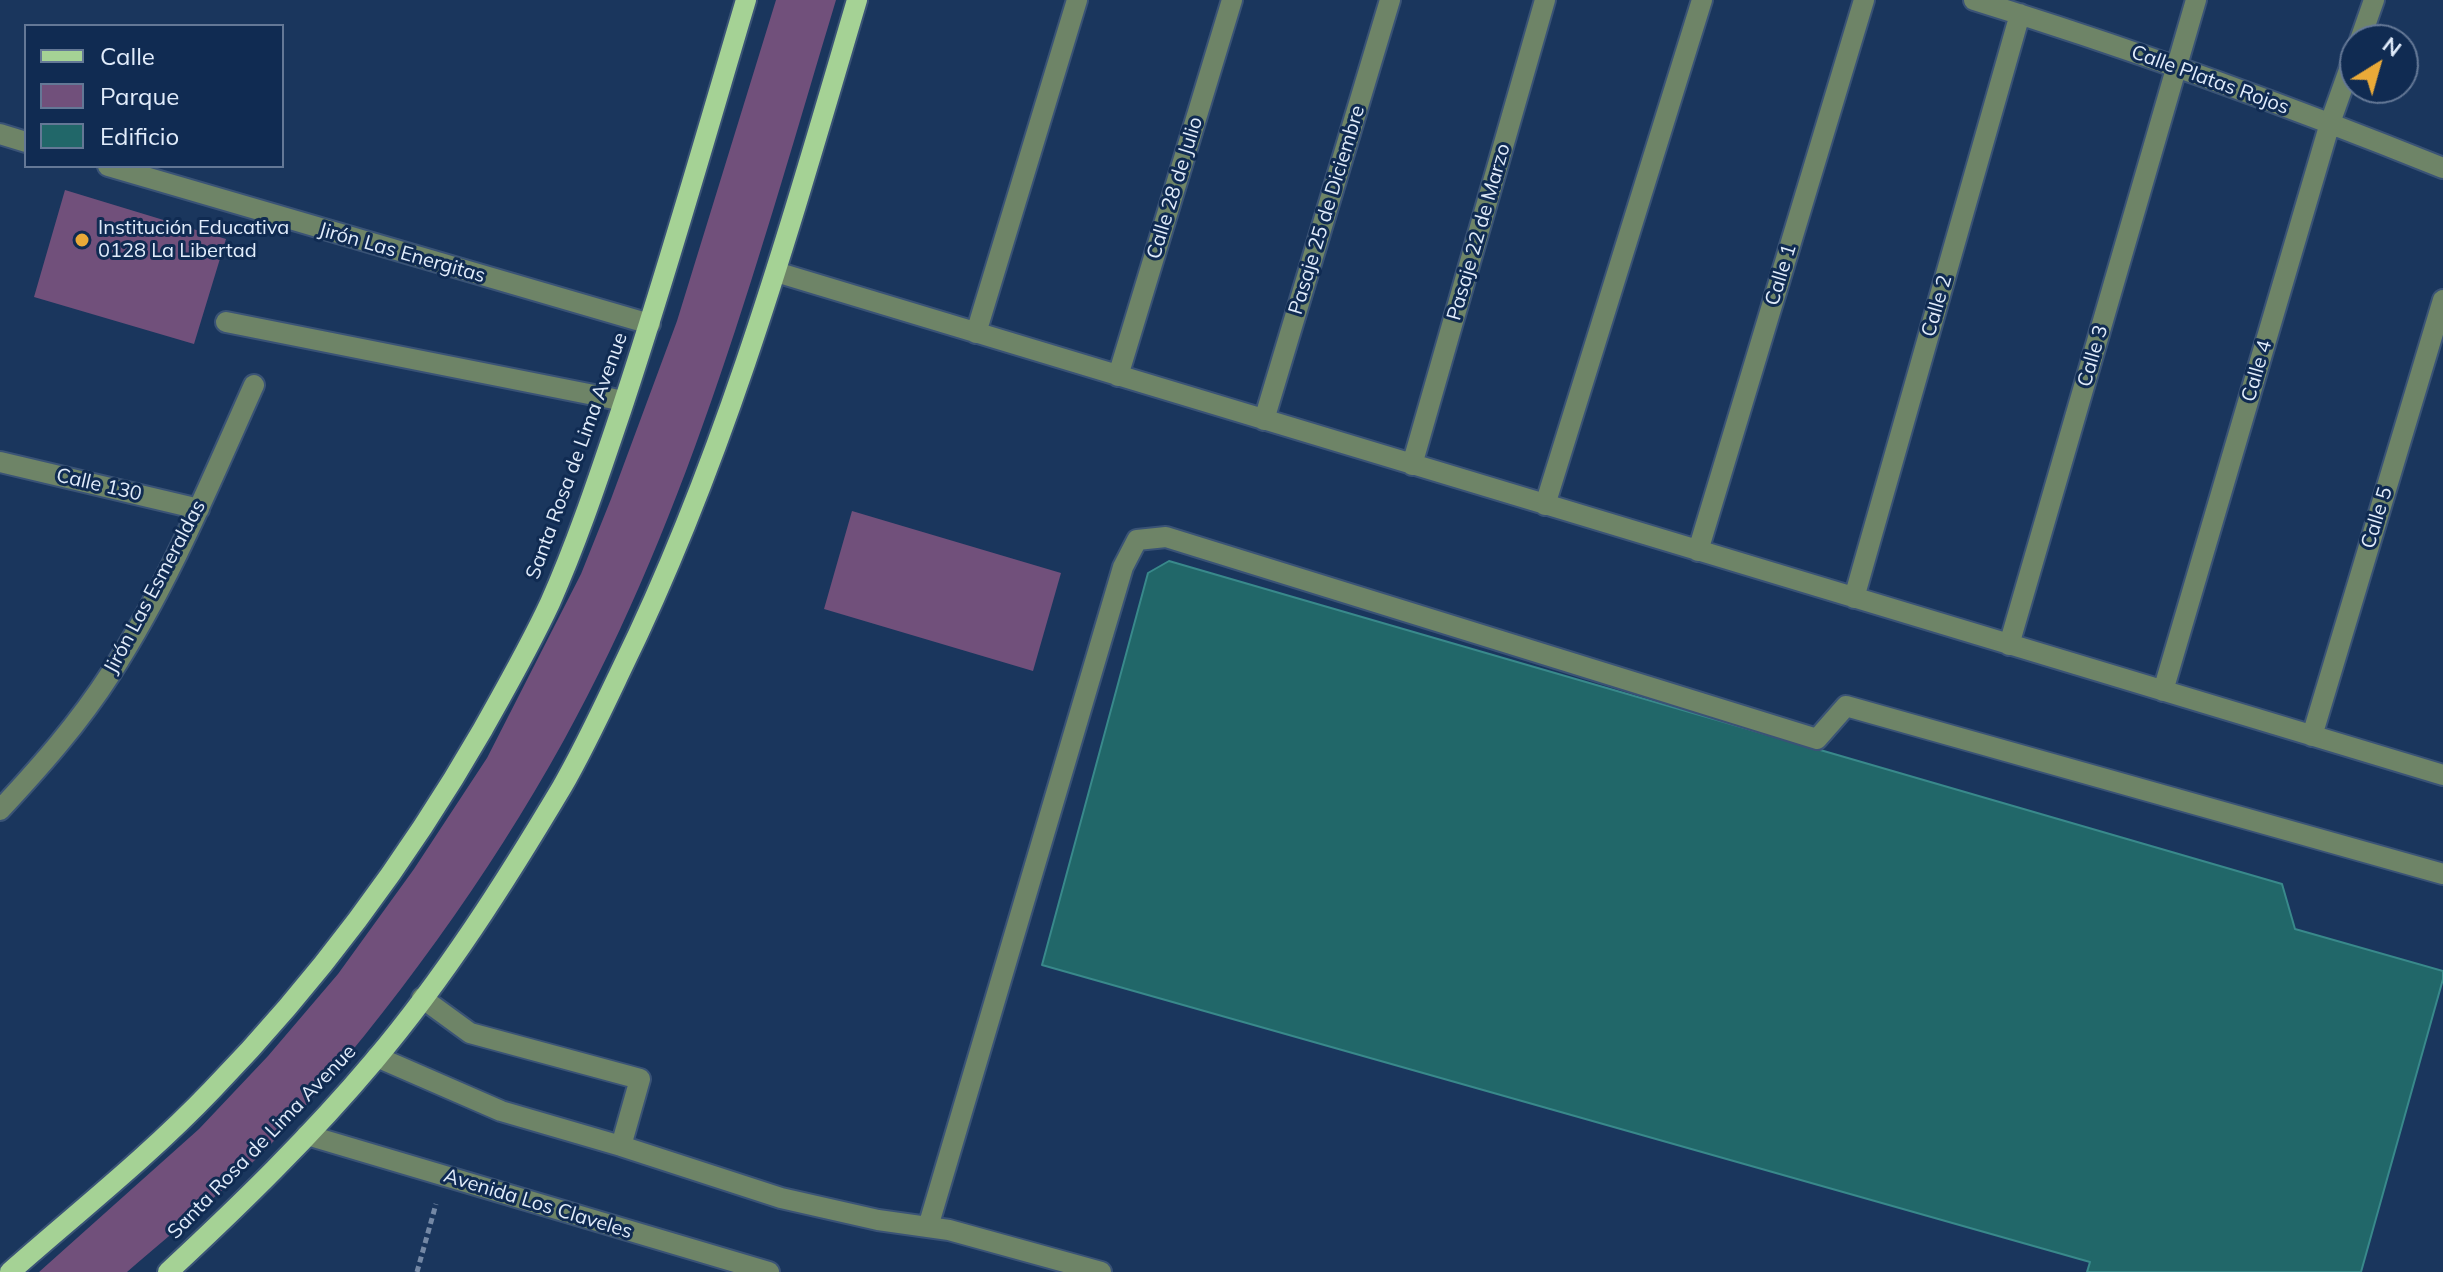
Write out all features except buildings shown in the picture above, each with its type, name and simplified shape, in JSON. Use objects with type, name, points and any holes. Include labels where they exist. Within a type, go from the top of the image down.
[{"type":"main road","name":"Santa Rosa de Lima Avenue","points":[[10,1272],[137,1163],[212,1090],[279,1017],[369,906],[451,784],[507,686],[549,603],[589,506],[650,324],[746,0]]},
{"type":"main road","name":"Santa Rosa de Lima Avenue","points":[[168,1272],[307,1135],[377,1057],[472,927],[563,785],[622,669],[683,533],[721,434],[776,272],[857,0]]},
{"type":"street","points":[[976,333],[1077,0]]},
{"type":"street","name":"Calle 28 de Julio","points":[[1118,376],[1232,0]]},
{"type":"street","name":"Pasaje 25 de Diciembre","points":[[1264,420],[1390,0]]},
{"type":"street","name":"Pasaje 22 de Marzo","points":[[1412,465],[1545,0]]},
{"type":"street","points":[[1545,505],[1702,0]]},
{"type":"street","name":"Calle 1","points":[[1698,551],[1864,0]]},
{"type":"street","name":"Calle Platas Rojos","points":[[1974,0],[2177,67],[2443,168]]},
{"type":"street","name":"Calle 3","points":[[2009,645],[2196,0]]},
{"type":"street","points":[[2366,24],[2374,0]]},
{"type":"street","name":"Calle 2","points":[[1854,598],[2020,14]]},
{"type":"street","name":"Calle 4","points":[[2163,691],[2339,98]]},
{"type":"street","points":[[0,134],[24,141]]},
{"type":"street","name":"Jirón Las Energitas","points":[[115,168],[650,324]]},
{"type":"street","points":[[776,272],[2443,775]]},
{"type":"street","name":"Calle 5","points":[[2312,736],[2443,300]]},
{"type":"street","points":[[226,322],[624,401]]},
{"type":"street","name":"Jirón Las Esmeraldas","points":[[0,810],[53,753],[110,674],[149,607],[199,509],[254,385]]},
{"type":"street","name":"Calle 130","points":[[0,462],[199,509]]},
{"type":"street","points":[[928,1227],[1123,567],[1137,540],[1166,537],[1817,739],[1846,706],[2443,874]]},
{"type":"street","points":[[422,998],[470,1033],[640,1079],[621,1146]]},
{"type":"street","points":[[377,1057],[501,1111],[781,1198],[878,1220],[949,1230],[1101,1272]]},
{"type":"street","name":"Avenida Los Claveles","points":[[307,1135],[769,1272]]},
{"type":"path","points":[[417,1272],[444,1176]]},
{"type":"green space","points":[[776,0],[836,0],[720,378],[686,471],[650,563],[609,653],[534,792],[470,892],[401,989],[326,1082],[249,1165],[127,1272],[39,1272],[199,1129],[268,1056],[338,974],[414,869],[487,758],[581,574],[611,499],[677,321]]},
{"type":"green space","points":[[65,190],[226,239],[194,344],[34,297]]},
{"type":"green space","points":[[852,511],[1061,573],[1033,671],[824,609]]},
{"type":"place","name":"Institución Educativa 0128 La Libertad","points":[[82,240]]}]
